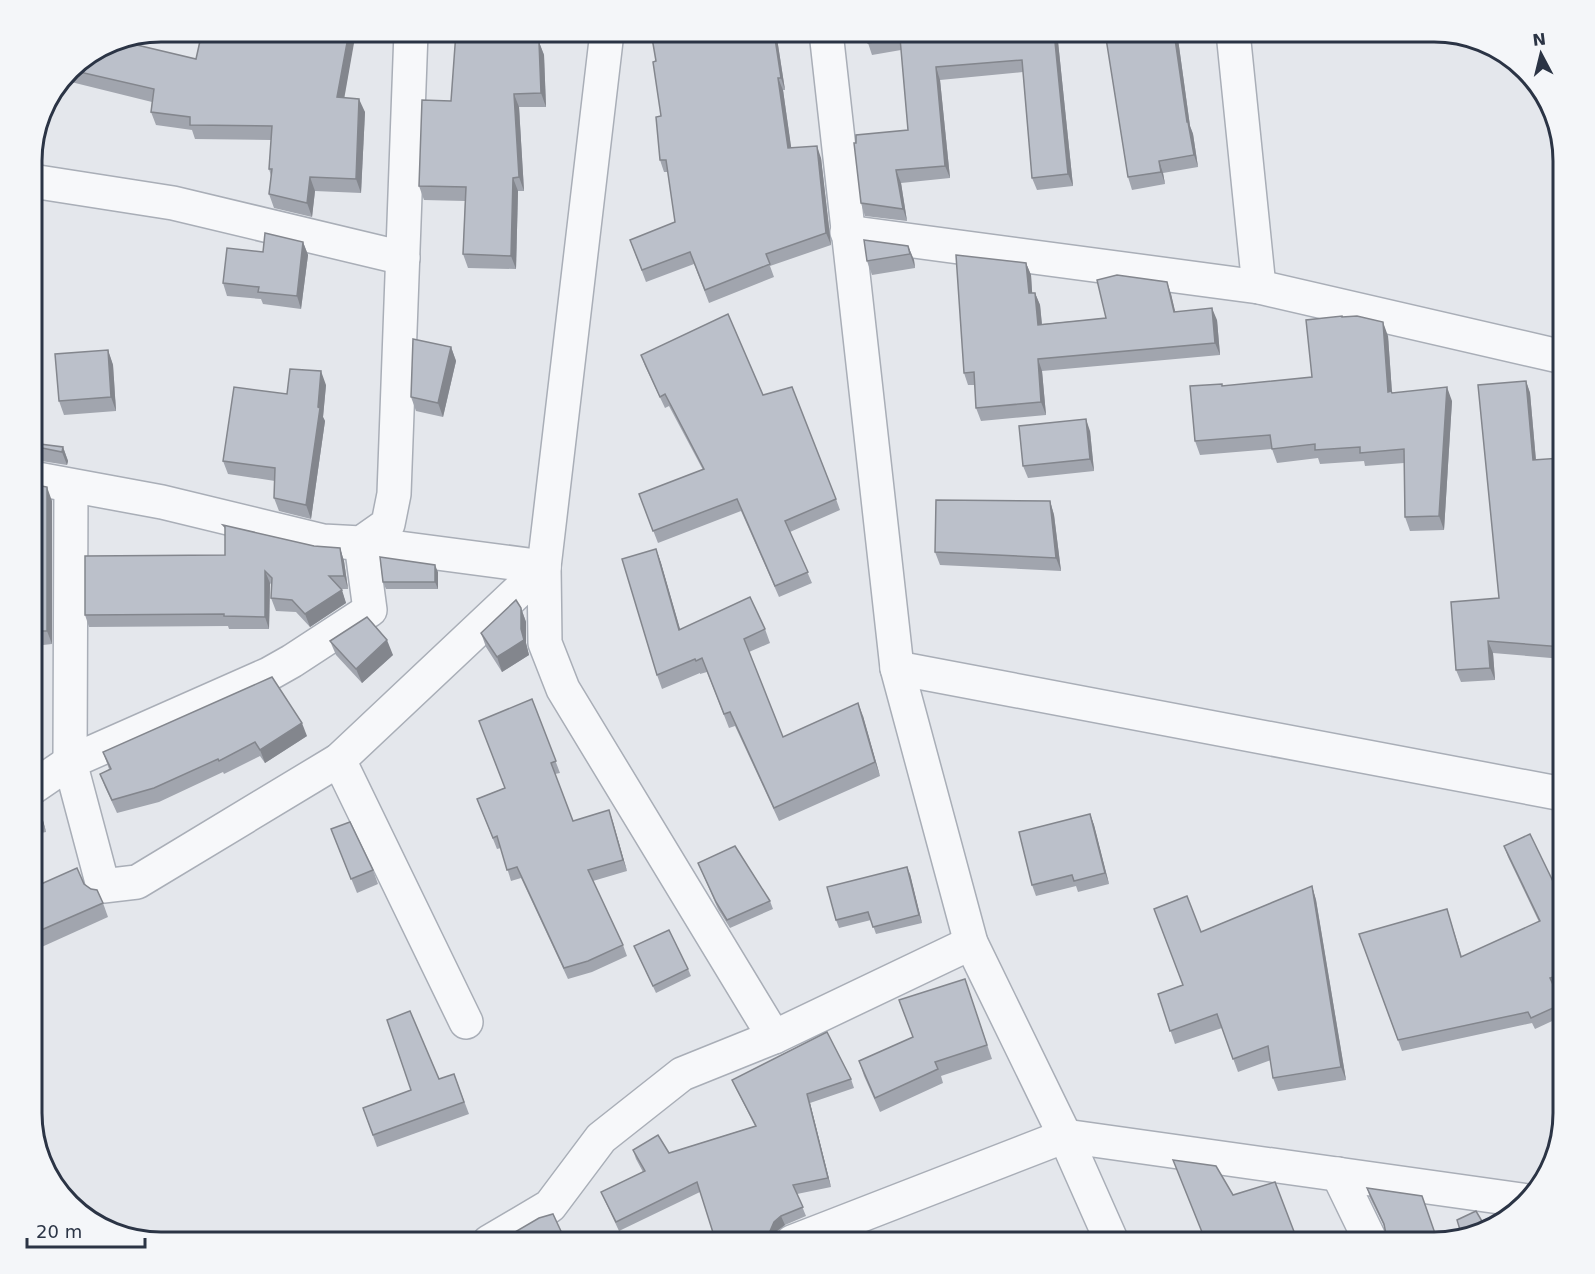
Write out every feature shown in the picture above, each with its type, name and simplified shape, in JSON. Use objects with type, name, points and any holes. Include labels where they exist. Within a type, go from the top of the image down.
[{"type":"street","points":[[361,543],[388,524],[394,494],[411,42]]},
{"type":"street","points":[[606,42],[544,567],[545,643],[563,689],[774,1037]]},
{"type":"street","points":[[827,42],[897,668],[971,943],[1065,1136],[1108,1232]]},
{"type":"street","points":[[1234,42],[1259,287]]},
{"type":"street","points":[[42,183],[173,203],[403,258]]},
{"type":"street","points":[[847,232],[1259,287],[1553,355]]},
{"type":"street","points":[[42,480],[162,502],[323,541],[361,543],[544,567]]},
{"type":"street","points":[[71,486],[70,762],[103,886],[137,882],[339,760],[544,567]]},
{"type":"street","points":[[42,781],[70,762],[269,674],[370,610],[361,543]]},
{"type":"street","points":[[897,668],[1553,792]]},
{"type":"street","points":[[339,760],[466,1022]]},
{"type":"street","points":[[506,1232],[550,1206],[601,1138],[682,1074],[774,1037],[971,943]]},
{"type":"street","points":[[818,1232],[1065,1136],[1515,1199]]},
{"type":"street","points":[[1338,1174],[1366,1232]]},
{"type":"building","points":[[200,42],[347,42],[337,97],[359,99],[356,179],[310,177],[307,203],[269,194],[272,169],[269,169],[272,126],[190,125],[190,117],[151,112],[154,89],[82,73],[101,58],[135,45],[196,59]]},
{"type":"building","points":[[455,42],[539,42],[541,93],[514,94],[519,177],[513,178],[511,256],[463,254],[466,187],[419,186],[422,100],[451,101]]},
{"type":"building","points":[[653,42],[776,42],[788,148],[817,146],[826,233],[766,254],[770,264],[705,290],[690,252],[642,270],[630,240],[675,222],[666,160],[660,160],[656,117],[661,116],[653,62],[656,61]]},
{"type":"building","points":[[900,42],[1055,42],[1068,174],[1032,178],[1022,60],[936,67],[945,166],[896,170],[903,209],[861,203],[854,143],[856,143],[856,135],[908,130]]},
{"type":"building","points":[[1107,42],[1175,42],[1194,155],[1159,161],[1161,172],[1128,177]]},
{"type":"building","points":[[265,233],[303,242],[297,296],[258,292],[259,287],[223,283],[227,248],[263,252]]},
{"type":"building","points":[[864,240],[908,246],[910,254],[867,261]]},
{"type":"building","points":[[956,255],[1026,263],[1029,293],[1035,293],[1038,325],[1106,318],[1097,280],[1117,275],[1167,282],[1174,312],[1212,308],[1215,343],[1038,359],[1041,402],[976,408],[974,372],[964,373]]},
{"type":"building","points":[[728,314],[763,395],[792,387],[836,499],[785,521],[808,572],[775,586],[737,499],[653,531],[639,494],[704,469],[665,394],[660,397],[641,355]]},
{"type":"building","points":[[1357,316],[1383,322],[1388,392],[1447,387],[1439,516],[1405,517],[1404,449],[1360,453],[1360,447],[1315,450],[1315,444],[1272,449],[1270,435],[1195,441],[1190,386],[1222,384],[1222,386],[1312,377],[1306,320]]},
{"type":"building","points":[[413,339],[451,347],[438,403],[411,397]]},
{"type":"building","points":[[108,350],[111,397],[59,401],[55,354]]},
{"type":"building","points":[[290,369],[321,371],[318,407],[320,408],[306,505],[274,498],[275,468],[223,461],[234,387],[287,394]]},
{"type":"building","points":[[1526,381],[1533,460],[1553,459],[1553,646],[1488,641],[1490,668],[1456,670],[1451,602],[1499,598],[1478,385]]},
{"type":"building","points":[[1086,419],[1090,459],[1023,466],[1019,426]]},
{"type":"building","points":[[42,444],[63,447],[62,452],[42,448]]},
{"type":"building","points":[[42,486],[47,487],[47,631],[42,631]]},
{"type":"building","points":[[936,500],[1050,501],[1056,558],[935,552]]},
{"type":"building","points":[[223,525],[314,546],[340,548],[344,576],[329,576],[342,590],[305,614],[292,600],[271,598],[272,578],[265,571],[265,617],[224,616],[224,614],[85,615],[85,556],[225,555],[225,527]]},
{"type":"building","points":[[656,549],[679,630],[750,597],[765,629],[744,639],[783,737],[858,703],[875,762],[774,808],[730,712],[724,714],[702,658],[657,675],[622,559]]},
{"type":"building","points":[[380,557],[435,565],[435,582],[383,582]]},
{"type":"building","points":[[516,600],[521,608],[521,629],[524,640],[497,657],[481,633]]},
{"type":"building","points":[[367,617],[387,640],[356,669],[330,641]]},
{"type":"building","points":[[272,677],[302,723],[260,750],[255,742],[219,761],[218,759],[154,788],[112,800],[100,774],[111,769],[103,752]]},
{"type":"building","points":[[532,699],[556,761],[551,763],[573,821],[609,810],[623,860],[588,870],[623,945],[588,961],[564,968],[517,867],[507,870],[497,836],[493,838],[477,799],[505,788],[479,721]]},
{"type":"building","points":[[1090,814],[1105,873],[1074,881],[1072,875],[1032,885],[1019,832]]},
{"type":"building","points":[[350,822],[373,870],[351,879],[331,829]]},
{"type":"building","points":[[1530,834],[1553,881],[1553,977],[1550,978],[1553,984],[1553,1008],[1531,1018],[1528,1012],[1398,1040],[1359,934],[1447,909],[1461,957],[1540,921],[1504,846]]},
{"type":"building","points":[[735,846],[770,901],[727,920],[698,863]]},
{"type":"building","points":[[907,867],[919,915],[873,927],[868,912],[836,920],[827,887]]},
{"type":"building","points":[[77,868],[84,884],[97,890],[103,903],[42,930],[42,884]]},
{"type":"building","points":[[1312,886],[1341,1067],[1273,1078],[1268,1046],[1233,1059],[1217,1014],[1170,1031],[1158,994],[1183,985],[1154,909],[1187,896],[1201,932]]},
{"type":"building","points":[[669,930],[688,969],[653,986],[634,946]]},
{"type":"building","points":[[965,979],[987,1045],[935,1062],[938,1069],[875,1098],[859,1061],[913,1037],[899,1000]]},
{"type":"building","points":[[410,1011],[439,1079],[454,1074],[464,1102],[373,1135],[363,1108],[411,1090],[387,1020]]},
{"type":"building","points":[[827,1032],[851,1079],[807,1094],[828,1178],[793,1185],[803,1207],[781,1216],[774,1222],[770,1232],[713,1232],[697,1182],[616,1222],[601,1192],[645,1171],[633,1150],[658,1135],[669,1153],[756,1126],[732,1080]]},
{"type":"building","points":[[1173,1160],[1216,1166],[1233,1195],[1275,1182],[1294,1232],[1202,1232]]},
{"type":"building","points":[[1367,1188],[1422,1196],[1435,1232],[1386,1232]]},
{"type":"building","points":[[1476,1211],[1482,1222],[1460,1229],[1457,1220]]},
{"type":"building","points":[[553,1214],[561,1232],[515,1232],[539,1218]]}]
